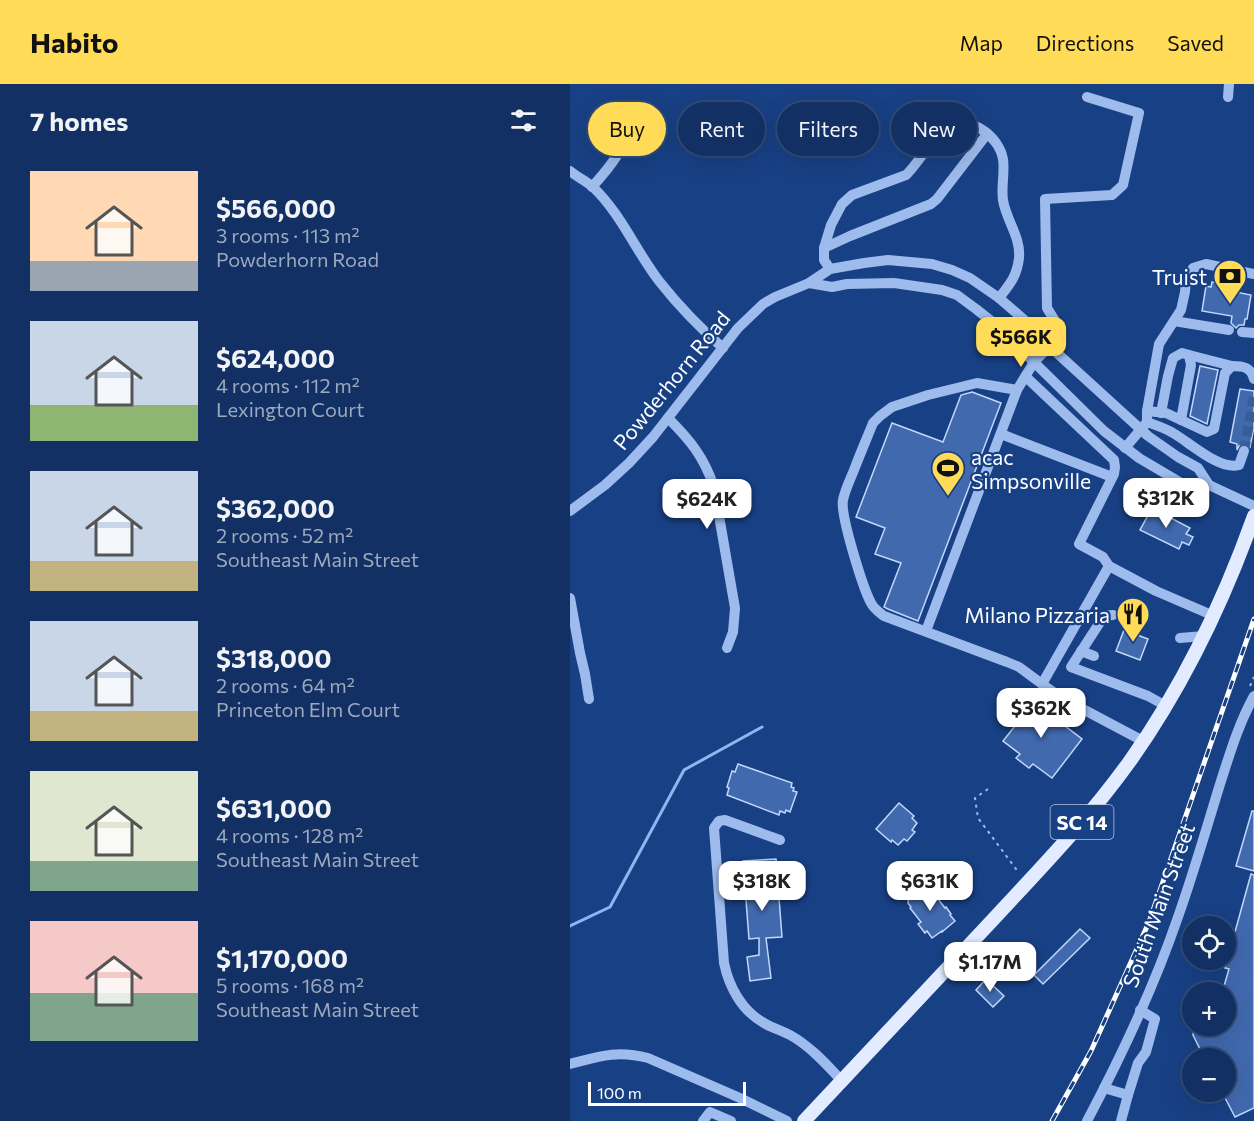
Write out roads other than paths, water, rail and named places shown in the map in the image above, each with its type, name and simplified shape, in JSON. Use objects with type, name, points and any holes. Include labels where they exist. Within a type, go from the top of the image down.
[{"type":"main road","name":"SC 14","points":[[804,1121],[1027,883],[1098,803],[1129,762],[1189,667],[1214,616],[1254,516]]},
{"type":"street","points":[[1228,97],[1229,84]]},
{"type":"street","points":[[926,631],[1017,390],[1047,343],[1056,324],[1047,308],[1045,199],[1112,195],[1123,185],[1139,113],[1086,97]]},
{"type":"street","points":[[830,269],[824,260],[824,248],[831,225],[842,204],[852,195],[906,175],[940,133],[947,127],[963,122],[979,128],[995,140],[1003,158],[1003,201],[1017,238],[1019,256],[1015,277],[999,298]]},
{"type":"street","points":[[824,248],[932,204],[987,134]]},
{"type":"street","points":[[592,187],[617,156]]},
{"type":"street","points":[[570,171],[592,187],[619,218],[660,282],[708,335],[723,348]]},
{"type":"street","name":"Powderhorn Road","points":[[570,511],[590,498],[653,437],[738,328],[763,304],[809,283],[830,269],[888,260],[932,264],[952,270],[970,278],[999,298],[1047,343],[1144,420],[1178,457],[1198,468],[1209,486]]},
{"type":"street","points":[[1125,448],[1144,420],[1160,344],[1181,310],[1186,278],[1193,268],[1206,264],[1254,274]]},
{"type":"street","name":"Powderhorn Road","points":[[809,283],[832,287],[847,284],[894,283],[942,290],[957,295],[995,324],[1104,431],[1139,458],[1188,487],[1209,486],[1254,506]]},
{"type":"street","points":[[1174,321],[1229,330]]},
{"type":"street","points":[[1242,332],[1254,333]]},
{"type":"street","points":[[1161,413],[1173,358],[1182,353],[1244,367],[1253,374]]},
{"type":"street","points":[[1181,420],[1191,365],[1189,355]]},
{"type":"street","points":[[1144,420],[1161,413],[1207,432],[1214,429],[1225,373],[1232,366]]},
{"type":"street","points":[[1026,377],[1114,460],[1115,467],[1112,477],[1079,544],[1103,557],[1109,566],[1156,591],[1214,616]]},
{"type":"street","points":[[1017,390],[977,383],[892,407],[873,423],[846,488],[842,509],[872,604],[884,615],[1019,667],[1062,698],[1143,741]]},
{"type":"street","points":[[668,418],[701,456],[709,470],[714,487],[735,608],[733,632],[727,648]]},
{"type":"street","points":[[1144,420],[1172,432],[1218,462],[1232,467],[1239,465],[1244,451]]},
{"type":"street","points":[[1001,434],[1112,477]]},
{"type":"street","points":[[1042,684],[1109,566]]},
{"type":"street","points":[[570,598],[589,699]]},
{"type":"street","points":[[1113,615],[1104,616],[1071,667],[1148,696],[1166,706]]},
{"type":"street","points":[[1180,638],[1204,636]]},
{"type":"street","points":[[1081,651],[1094,656]]},
{"type":"street","name":"South Main Street","points":[[1087,1121],[1125,1046],[1178,917],[1252,692]]},
{"type":"street","points":[[780,840],[725,820],[719,821],[714,828],[727,978],[740,1000],[756,1018],[789,1034],[818,1056],[842,1081]]},
{"type":"street","points":[[1121,1121],[1138,1062],[1146,1052],[1155,1019],[1140,1010]]},
{"type":"street","points":[[570,1064],[615,1054],[648,1058],[787,1121]]},
{"type":"street","points":[[1104,1088],[1128,1095]]},
{"type":"street","points":[[703,1121],[710,1112],[731,1121]]},
{"type":"waterway","points":[[570,926],[610,907],[684,770],[762,727]]},
{"type":"tunnel","points":[[1244,451],[1254,396]]},
{"type":"railway","points":[[1052,1121],[1091,1051],[1149,922],[1254,619]]},
{"type":"place","name":"Truist","points":[[1230,305]]},
{"type":"place","name":"acac Simpsonville","points":[[948,497]]},
{"type":"place","name":"Milano Pizzaria","points":[[1133,643]]}]
